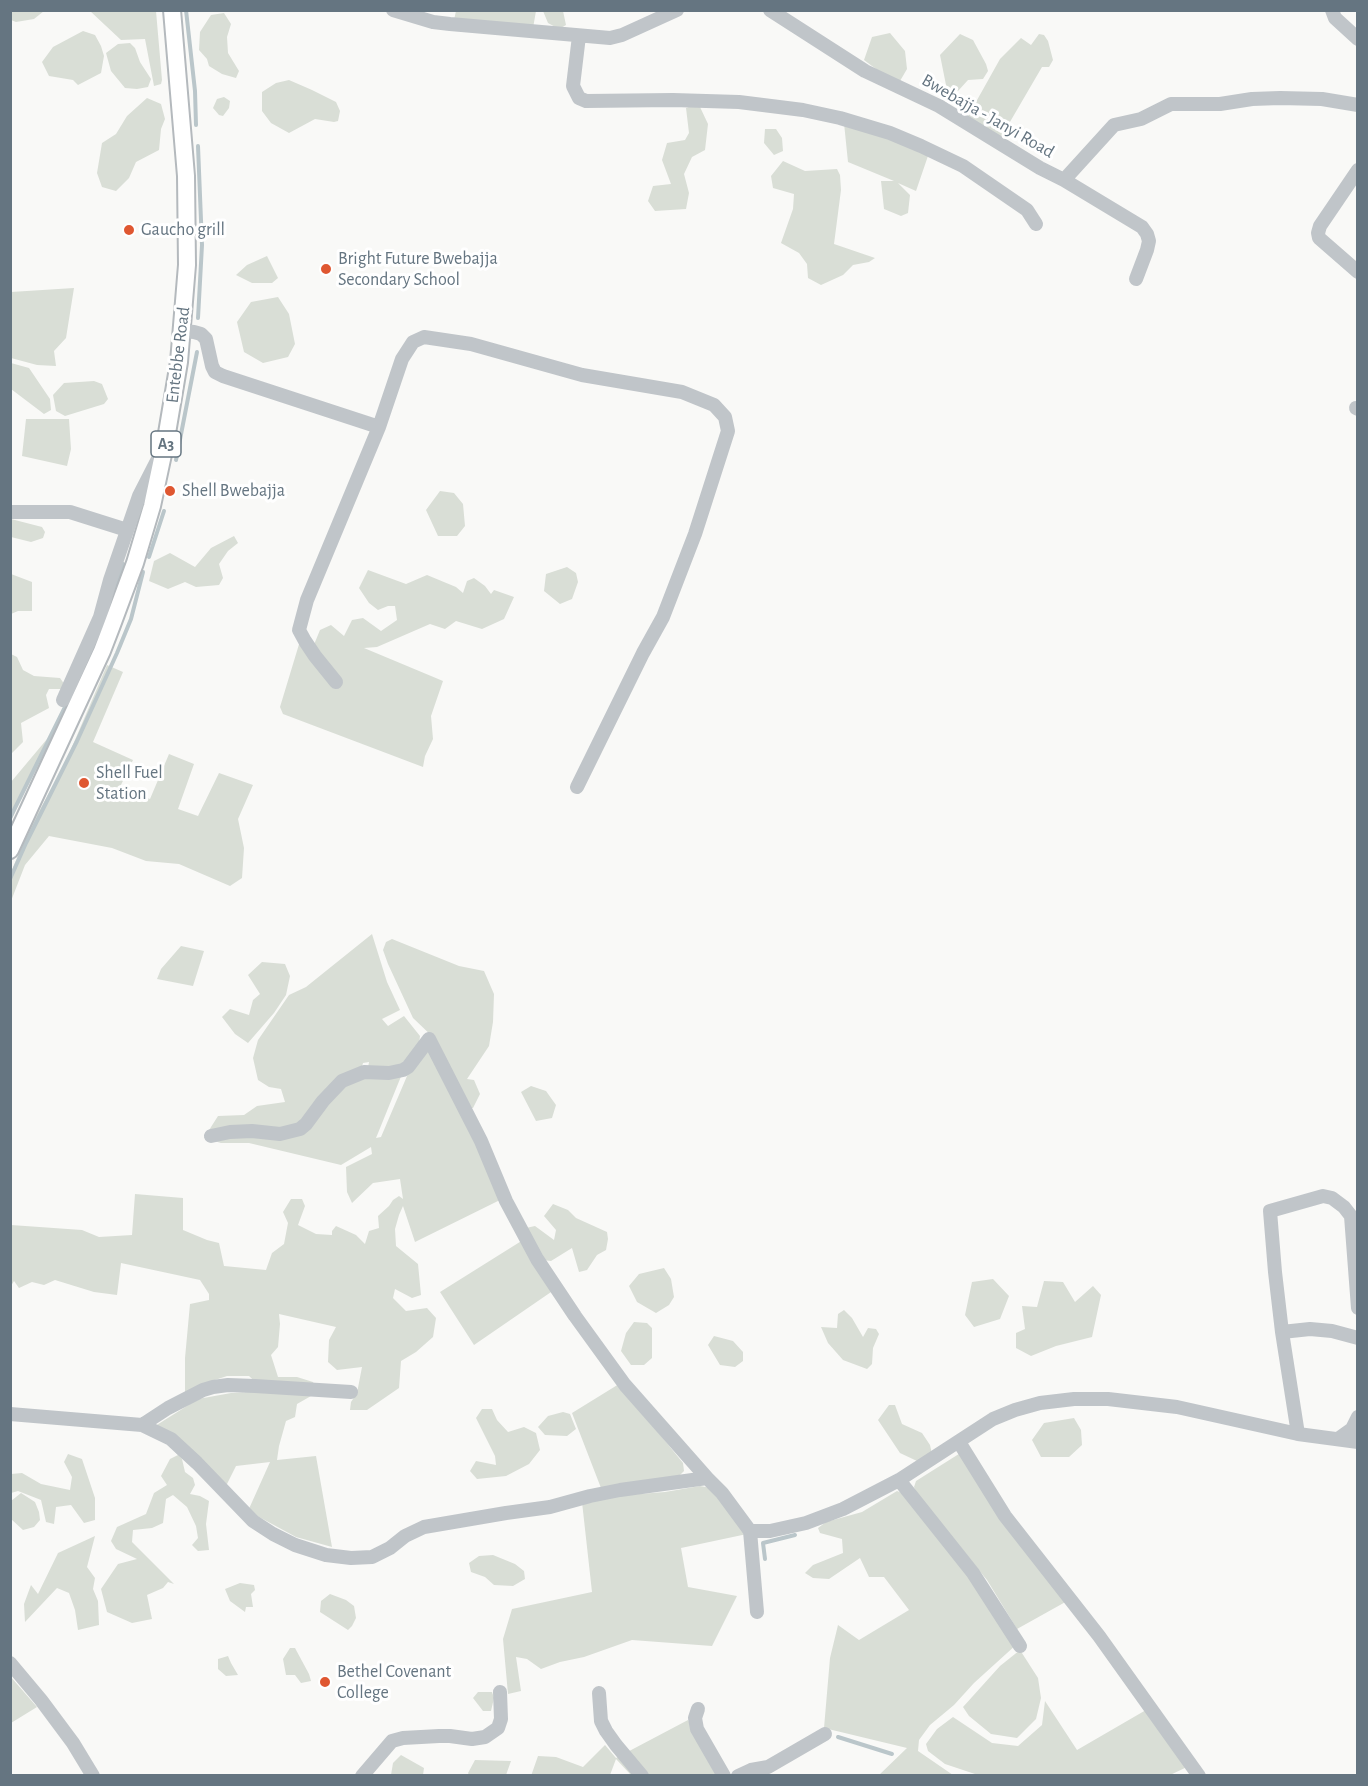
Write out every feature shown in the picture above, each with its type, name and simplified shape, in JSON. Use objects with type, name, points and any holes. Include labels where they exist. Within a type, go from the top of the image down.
[{"type":"main road","name":"Entebbe Road","points":[[10,850],[112,625],[135,563],[154,498],[165,445],[179,362],[187,265],[186,176],[172,10]]},
{"type":"street","points":[[393,10],[433,22],[596,38],[616,36],[677,10]]},
{"type":"street","name":"Bwebajja - Janyi Road","points":[[770,10],[866,71],[939,106],[1040,168],[1064,180],[1114,125],[1141,119],[1172,104],[1220,104],[1280,98],[1322,99],[1358,105]]},
{"type":"street","points":[[1332,10],[1335,18],[1358,39]]},
{"type":"street","points":[[579,36],[573,87],[579,98],[586,100],[739,102],[803,110],[840,118],[890,133],[963,166],[1027,210],[1036,224]]},
{"type":"street","points":[[1358,170],[1317,233],[1319,238],[1358,272]]},
{"type":"street","points":[[1064,180],[1142,227],[1148,234],[1147,250],[1136,279]]},
{"type":"street","points":[[182,331],[201,334],[206,339],[212,366],[215,372],[223,376],[379,427]]},
{"type":"street","points":[[336,682],[315,656],[299,630],[307,600],[379,427],[402,359],[413,342],[423,337],[471,344],[582,375],[682,392],[714,405],[725,417],[728,431],[695,534],[663,617],[577,787]]},
{"type":"street","points":[[63,700],[100,617],[143,486],[165,445]]},
{"type":"street","points":[[10,512],[70,512],[127,530]]},
{"type":"street","points":[[211,1136],[252,1131],[280,1134],[300,1129],[342,1081],[364,1072],[389,1073],[404,1070],[429,1039],[481,1141],[506,1201],[537,1258],[625,1385],[722,1493],[750,1531],[757,1612]]},
{"type":"street","points":[[1299,1434],[1282,1332],[1270,1211],[1323,1196],[1332,1198],[1344,1207],[1351,1216],[1358,1308]]},
{"type":"street","points":[[1282,1332],[1310,1329],[1332,1331],[1358,1338]]},
{"type":"street","points":[[142,1425],[168,1408],[203,1390],[221,1386],[351,1392]]},
{"type":"street","points":[[750,1531],[770,1531],[806,1523],[843,1509],[899,1480],[993,1419],[1040,1403],[1074,1399],[1108,1399],[1177,1407],[1299,1434],[1358,1442]]},
{"type":"street","points":[[10,1414],[142,1425],[171,1439],[253,1521],[273,1534],[295,1545],[326,1555],[351,1558],[372,1557],[424,1527],[506,1512],[550,1507],[620,1490],[707,1478]]},
{"type":"street","points":[[1338,1439],[1352,1429],[1358,1417]]},
{"type":"street","points":[[959,1442],[1005,1516],[1099,1636],[1199,1776]]},
{"type":"street","points":[[899,1480],[974,1573],[1020,1646]]},
{"type":"street","points":[[10,1663],[41,1700],[92,1772]]},
{"type":"street","points":[[362,1776],[392,1741],[403,1738],[439,1736],[472,1740],[485,1737],[498,1728],[501,1719],[500,1692]]},
{"type":"street","points":[[599,1693],[601,1721],[606,1731],[642,1776]]},
{"type":"street","points":[[698,1709],[695,1718],[697,1729],[724,1776]]},
{"type":"street","points":[[738,1776],[751,1770],[768,1767],[825,1734]]},
{"type":"shaded area","points":[[10,11],[44,11],[34,19],[16,22],[11,20]]},
{"type":"shaded area","points":[[90,11],[156,11],[161,84],[154,86],[145,39],[121,40]]},
{"type":"shaded area","points":[[456,11],[536,11],[533,28],[454,20]]},
{"type":"shaded area","points":[[543,11],[563,11],[566,25],[559,29],[548,23]]},
{"type":"shaded area","points":[[224,13],[231,24],[227,37],[228,53],[239,71],[236,78],[222,74],[209,66],[207,59],[199,50],[200,32],[211,15]]},
{"type":"shaded area","points":[[83,31],[95,35],[101,46],[104,56],[101,73],[78,85],[73,80],[49,76],[42,62],[53,47]]},
{"type":"shaded area","points":[[890,33],[905,51],[907,69],[900,81],[880,72],[864,60],[872,37]]},
{"type":"shaded area","points":[[960,34],[973,40],[988,71],[983,79],[968,80],[958,91],[947,90],[940,55]]},
{"type":"shaded area","points":[[1039,34],[1044,35],[1048,41],[1053,60],[1049,67],[1042,67],[1000,139],[967,118],[1000,59],[1021,38],[1031,45]]},
{"type":"shaded area","points":[[130,43],[151,79],[148,87],[125,88],[111,71],[106,53],[118,44]]},
{"type":"shaded area","points":[[289,80],[336,102],[340,111],[338,121],[315,119],[289,133],[271,123],[262,111],[262,92],[276,83]]},
{"type":"shaded area","points":[[224,97],[230,101],[229,108],[223,116],[213,108],[217,99]]},
{"type":"shaded area","points":[[147,98],[161,104],[165,119],[161,129],[159,150],[136,162],[129,178],[116,191],[102,187],[97,173],[102,143],[116,134],[127,116]]},
{"type":"shaded area","points":[[694,105],[700,107],[708,124],[705,150],[692,157],[684,174],[689,193],[686,209],[655,211],[648,201],[653,186],[671,184],[662,160],[667,143],[685,140],[689,133],[686,108]]},
{"type":"shaded area","points":[[844,123],[929,153],[916,191],[898,183],[910,195],[908,213],[901,216],[884,209],[881,181],[894,181],[848,162]]},
{"type":"shaded area","points":[[765,129],[776,129],[782,138],[783,151],[774,155],[764,143]]},
{"type":"shaded area","points":[[783,161],[805,171],[837,169],[840,175],[841,190],[834,244],[875,258],[869,262],[853,265],[843,275],[821,285],[808,278],[807,264],[799,253],[781,243],[793,209],[794,194],[773,188],[771,176]]},
{"type":"shaded area","points":[[267,256],[278,278],[272,283],[252,283],[236,275],[247,265]]},
{"type":"shaded area","points":[[74,288],[66,338],[54,351],[56,366],[37,365],[11,358],[11,292]]},
{"type":"shaded area","points":[[278,297],[289,314],[295,344],[288,357],[263,363],[244,352],[237,322],[251,302]]},
{"type":"shaded area","points":[[11,363],[29,368],[50,399],[51,410],[44,414],[11,389]]},
{"type":"shaded area","points":[[94,381],[102,384],[108,399],[104,404],[65,416],[56,411],[53,395],[64,383]]},
{"type":"shaded area","points":[[26,419],[69,419],[71,449],[67,466],[22,456]]},
{"type":"shaded area","points":[[440,491],[454,493],[463,504],[465,526],[457,536],[438,536],[426,510]]},
{"type":"shaded area","points":[[11,519],[42,527],[45,532],[43,538],[31,542],[11,537]]},
{"type":"shaded area","points":[[234,536],[238,543],[228,551],[219,564],[223,578],[219,585],[196,587],[185,582],[168,589],[149,581],[154,561],[170,553],[195,567],[211,548]]},
{"type":"shaded area","points":[[567,567],[576,573],[578,582],[572,599],[560,604],[544,591],[546,574]]},
{"type":"shaded area","points":[[368,570],[406,584],[427,575],[456,587],[463,593],[467,581],[474,578],[491,594],[494,590],[514,597],[504,619],[482,629],[456,621],[445,629],[430,624],[377,647],[364,648],[443,681],[431,716],[433,739],[425,756],[423,767],[283,714],[280,707],[300,641],[313,647],[320,630],[331,625],[344,636],[352,620],[363,618],[381,631],[397,620],[395,606],[378,610],[369,603],[359,588]]},
{"type":"shaded area","points":[[11,574],[32,582],[32,611],[18,611],[11,614]]},
{"type":"shaded area","points":[[11,654],[17,657],[23,670],[34,676],[60,678],[65,685],[62,689],[49,689],[46,695],[49,708],[21,723],[23,742],[11,754]]},
{"type":"shaded area","points":[[107,665],[123,672],[93,742],[133,760],[120,787],[150,799],[169,754],[194,764],[178,809],[198,816],[219,773],[253,785],[238,819],[244,848],[242,878],[230,886],[179,864],[146,861],[112,848],[49,836],[25,865],[11,901],[11,872],[30,828],[66,761]]},
{"type":"shaded area","points":[[47,739],[11,821],[11,782]]},
{"type":"shaded area","points":[[372,934],[387,982],[400,1010],[382,1019],[388,1026],[404,1016],[420,1036],[419,1044],[403,1066],[368,1068],[369,1062],[363,1063],[361,1070],[364,1075],[402,1074],[376,1138],[381,1137],[410,1069],[435,1039],[413,1018],[383,950],[386,942],[392,939],[459,966],[484,971],[494,994],[489,1046],[467,1079],[474,1080],[480,1094],[473,1108],[459,1108],[480,1147],[500,1200],[415,1242],[403,1206],[395,1229],[396,1246],[418,1264],[421,1295],[412,1298],[395,1289],[393,1298],[406,1311],[427,1308],[436,1318],[433,1337],[401,1361],[399,1388],[367,1410],[350,1410],[351,1402],[357,1393],[362,1367],[337,1370],[328,1362],[329,1340],[336,1327],[279,1314],[278,1347],[271,1355],[278,1377],[297,1377],[313,1382],[318,1392],[297,1404],[295,1417],[286,1421],[277,1460],[316,1456],[332,1547],[296,1537],[248,1511],[270,1462],[236,1466],[226,1486],[179,1455],[185,1472],[193,1478],[195,1485],[190,1494],[209,1501],[206,1524],[209,1550],[198,1551],[192,1545],[198,1538],[196,1526],[187,1507],[173,1495],[166,1499],[163,1523],[152,1528],[133,1530],[132,1542],[174,1584],[168,1582],[163,1588],[147,1595],[152,1619],[132,1623],[107,1612],[101,1589],[118,1564],[137,1559],[116,1549],[111,1541],[117,1527],[146,1514],[154,1493],[167,1485],[161,1476],[170,1459],[178,1455],[152,1428],[198,1399],[231,1393],[265,1391],[249,1376],[227,1376],[200,1385],[185,1398],[185,1358],[190,1304],[209,1300],[209,1294],[200,1280],[121,1263],[117,1295],[94,1292],[55,1280],[44,1285],[32,1282],[19,1288],[14,1281],[11,1286],[11,1225],[82,1230],[99,1237],[132,1235],[135,1194],[183,1198],[183,1230],[219,1243],[224,1266],[266,1270],[272,1253],[284,1244],[288,1223],[283,1212],[291,1199],[302,1199],[305,1206],[298,1225],[316,1234],[332,1235],[336,1226],[356,1235],[365,1244],[369,1231],[379,1228],[378,1216],[393,1200],[399,1196],[403,1199],[400,1179],[373,1183],[352,1203],[347,1192],[346,1167],[372,1154],[371,1147],[341,1165],[249,1143],[221,1143],[204,1138],[218,1116],[244,1115],[257,1106],[285,1102],[281,1089],[269,1087],[258,1080],[253,1058],[258,1040],[289,995],[306,987]]},
{"type":"shaded area","points":[[181,946],[204,951],[193,986],[157,979],[161,969]]},
{"type":"shaded area","points":[[262,962],[285,964],[290,976],[286,995],[248,1043],[235,1034],[222,1017],[230,1009],[249,1015],[253,1000],[260,994],[248,975]]},
{"type":"shaded area","points":[[531,1086],[546,1091],[556,1105],[552,1118],[536,1121],[521,1092]]},
{"type":"shaded area","points":[[553,1204],[568,1210],[576,1218],[607,1232],[606,1250],[597,1255],[587,1270],[579,1272],[572,1248],[551,1261],[535,1259],[554,1290],[474,1345],[440,1292],[523,1240],[526,1228],[535,1226],[554,1240],[556,1230],[544,1216]]},
{"type":"shaded area","points":[[664,1268],[671,1279],[674,1297],[669,1305],[656,1313],[637,1302],[629,1286],[639,1274]]},
{"type":"shaded area","points":[[993,1279],[1009,1296],[1000,1319],[974,1327],[965,1315],[972,1282]]},
{"type":"shaded area","points":[[1044,1281],[1063,1282],[1075,1302],[1093,1286],[1101,1295],[1092,1337],[1056,1346],[1031,1356],[1016,1348],[1016,1333],[1025,1329],[1022,1306],[1037,1307]]},
{"type":"shaded area","points":[[844,1310],[852,1318],[863,1337],[868,1328],[876,1329],[879,1334],[873,1348],[872,1364],[867,1369],[843,1360],[828,1343],[821,1327],[837,1328],[838,1314]]},
{"type":"shaded area","points":[[634,1322],[647,1323],[652,1328],[652,1358],[644,1365],[631,1365],[621,1351],[626,1333]]},
{"type":"shaded area","points":[[714,1336],[733,1341],[743,1352],[743,1361],[735,1367],[720,1365],[708,1345]]},
{"type":"shaded area","points":[[619,1384],[683,1463],[684,1471],[676,1479],[601,1488],[572,1413]]},
{"type":"shaded area","points":[[889,1405],[895,1405],[902,1424],[922,1433],[930,1445],[932,1454],[917,1461],[900,1453],[878,1420]]},
{"type":"shaded area","points":[[482,1409],[492,1409],[497,1420],[508,1432],[524,1427],[536,1433],[540,1450],[529,1464],[506,1476],[477,1479],[470,1471],[476,1461],[496,1465],[495,1456],[476,1418]]},
{"type":"shaded area","points":[[563,1412],[570,1414],[576,1429],[567,1436],[545,1435],[538,1427],[548,1416]]},
{"type":"shaded area","points":[[1074,1418],[1081,1430],[1082,1445],[1069,1457],[1041,1457],[1032,1440],[1044,1423]]},
{"type":"shaded area","points":[[962,1452],[1069,1600],[1017,1629],[987,1580],[917,1494],[914,1487],[916,1481]]},
{"type":"shaded area","points":[[68,1454],[82,1459],[95,1498],[95,1520],[84,1523],[71,1505],[56,1507],[54,1524],[46,1522],[41,1500],[18,1491],[11,1493],[11,1474],[22,1473],[41,1484],[70,1490],[72,1477],[64,1462]]},
{"type":"shaded area","points":[[700,1486],[711,1488],[747,1534],[681,1548],[688,1587],[737,1596],[712,1646],[632,1640],[541,1669],[527,1659],[516,1657],[521,1691],[508,1694],[503,1639],[512,1609],[592,1592],[582,1502],[601,1497],[665,1492]]},
{"type":"shaded area","points":[[897,1491],[902,1493],[936,1531],[1017,1644],[930,1725],[919,1740],[918,1751],[953,1775],[879,1775],[907,1748],[824,1728],[830,1658],[838,1625],[859,1640],[909,1610],[884,1577],[869,1577],[860,1558],[829,1579],[813,1578],[805,1573],[813,1565],[843,1553],[842,1539],[820,1533],[818,1528],[826,1522],[862,1512]]},
{"type":"shaded area","points":[[21,1493],[35,1502],[40,1520],[34,1527],[23,1530],[11,1519],[11,1501]]},
{"type":"shaded area","points":[[95,1536],[87,1567],[95,1578],[93,1589],[98,1601],[99,1625],[78,1630],[75,1610],[69,1593],[57,1588],[25,1622],[24,1604],[31,1585],[38,1594],[58,1553]]},
{"type":"shaded area","points":[[493,1555],[515,1564],[524,1571],[525,1579],[513,1586],[494,1585],[485,1577],[471,1572],[469,1563],[479,1556]]},
{"type":"shaded area","points":[[240,1583],[254,1585],[255,1590],[251,1594],[253,1607],[246,1607],[245,1612],[230,1601],[225,1589]]},
{"type":"shaded area","points":[[330,1594],[354,1606],[356,1618],[348,1630],[320,1612],[321,1601]]},
{"type":"shaded area","points":[[290,1648],[295,1648],[311,1681],[301,1683],[295,1675],[286,1675],[283,1659]]},
{"type":"shaded area","points":[[1020,1650],[1038,1678],[1041,1698],[1036,1719],[1017,1738],[991,1734],[969,1716],[963,1707],[1000,1666]]},
{"type":"shaded area","points":[[228,1656],[238,1675],[226,1676],[218,1669],[218,1659]]},
{"type":"shaded area","points":[[10,1676],[37,1707],[11,1723],[10,1723]]},
{"type":"shaded area","points":[[478,1692],[492,1692],[494,1698],[491,1711],[483,1711],[473,1698]]},
{"type":"shaded area","points":[[1045,1701],[1077,1750],[1146,1710],[1189,1766],[1168,1776],[978,1775],[945,1764],[928,1751],[926,1744],[937,1729],[953,1717],[992,1743],[1018,1746],[1042,1725]]},
{"type":"shaded area","points":[[688,1720],[719,1775],[631,1775],[616,1759],[610,1775],[531,1776],[538,1756],[556,1757],[583,1767],[605,1745],[616,1758]]},
{"type":"shaded area","points":[[401,1755],[424,1768],[423,1775],[391,1775],[393,1763]]},
{"type":"shaded area","points":[[475,1760],[511,1761],[506,1775],[469,1775]]},
{"type":"waterway","points":[[186,10],[195,91],[196,125]]},
{"type":"waterway","points":[[198,146],[202,245],[198,318]]},
{"type":"waterway","points":[[176,460],[197,352]]},
{"type":"waterway","points":[[149,557],[164,511]]},
{"type":"waterway","points":[[113,594],[123,564]]},
{"type":"waterway","points":[[10,879],[117,653],[131,619],[143,572]]},
{"type":"waterway","points":[[10,818],[67,703]]},
{"type":"waterway","points":[[765,1559],[763,1543],[795,1535]]},
{"type":"waterway","points":[[838,1737],[892,1754]]},
{"type":"place","name":"Gaucho grill","points":[[129,230]]},
{"type":"place","name":"Bright Future Bwebajja Secondary School","points":[[326,269]]},
{"type":"place","name":"Shell Bwebajja","points":[[170,491]]},
{"type":"place","name":"Shell Fuel Station","points":[[84,783]]},
{"type":"place","name":"Bethel Covenant College","points":[[325,1682]]}]
